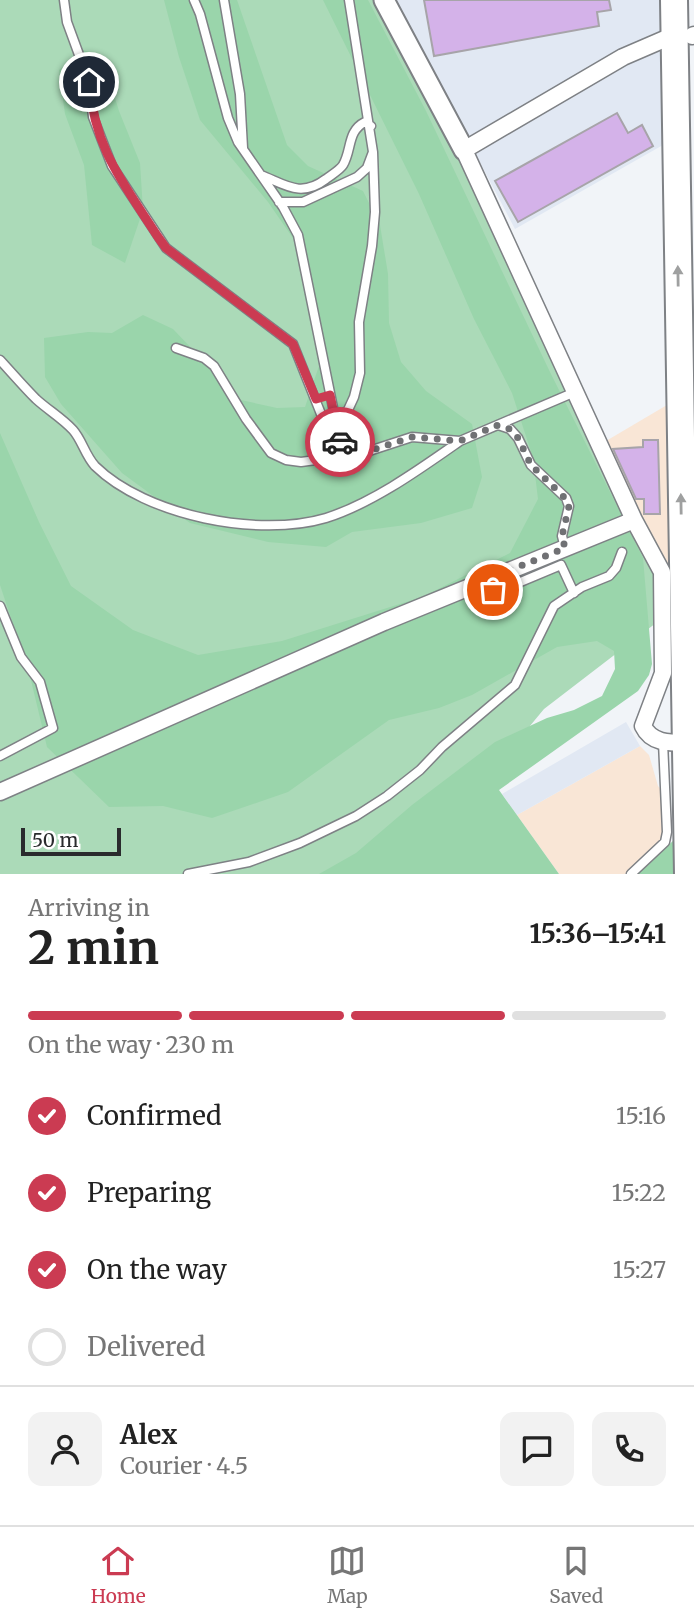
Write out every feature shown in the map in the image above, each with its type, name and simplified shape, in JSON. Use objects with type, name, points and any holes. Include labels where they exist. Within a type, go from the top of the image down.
[{"type":"highway","points":[[674,0],[687,35],[694,138]]},
{"type":"highway","points":[[688,874],[681,743],[687,35],[692,0]]},
{"type":"street","points":[[384,0],[464,150],[634,520],[662,572],[663,673],[643,726],[646,733],[681,743]]},
{"type":"street","points":[[464,150],[623,57],[687,35]]},
{"type":"street","points":[[0,792],[359,632],[634,520]]},
{"type":"lane","points":[[64,0],[67,22],[89,82],[93,117],[112,166],[166,248],[293,344],[327,429]]},
{"type":"lane","points":[[194,0],[228,118],[238,142],[298,235],[342,457]]},
{"type":"lane","points":[[224,0],[240,94],[244,150]]},
{"type":"lane","points":[[335,419],[348,410],[360,373],[359,322],[375,212],[371,126],[349,0]]},
{"type":"lane","points":[[260,174],[300,191],[317,186],[343,165],[351,136],[361,123],[365,122],[371,126]]},
{"type":"lane","points":[[279,202],[303,202],[358,177],[367,168],[373,152]]},
{"type":"lane","points":[[176,348],[204,358],[214,366],[246,419],[271,453],[286,460],[301,463],[360,454],[412,437],[460,441]]},
{"type":"lane","points":[[0,360],[36,399],[74,431],[85,453],[96,466],[125,488],[154,504],[184,514],[256,525],[326,518],[407,477],[460,441],[575,392]]},
{"type":"lane","points":[[316,399],[330,395]]},
{"type":"lane","points":[[498,425],[510,429],[518,438],[531,465],[566,499],[569,506],[562,536],[565,548]]},
{"type":"lane","points":[[188,874],[249,862],[300,843],[356,816],[387,796],[515,685],[554,606],[609,576],[616,568],[622,552]]},
{"type":"lane","points":[[486,580],[490,587],[499,591],[561,565],[574,593]]},
{"type":"lane","points":[[0,607],[20,657],[40,682],[53,728],[0,756]]},
{"type":"lane","points":[[631,874],[665,842],[681,743]]},
{"type":"shaded area","points":[[392,0],[660,0],[661,37],[475,137],[466,134]]},
{"type":"shaded area","points":[[661,49],[663,145],[515,229],[476,155],[479,148],[609,71]]},
{"type":"shaded area","points":[[667,405],[670,573],[606,441]]},
{"type":"shaded area","points":[[626,722],[640,746],[517,815],[502,794]]},
{"type":"shaded area","points":[[640,746],[649,755],[658,786],[664,793],[663,839],[625,874],[559,874],[517,815]]},
{"type":"green space","points":[[0,0],[374,0],[459,159],[499,242],[624,513],[623,517],[0,785]]},
{"type":"green space","points":[[164,0],[237,0],[287,145],[308,166],[363,191],[380,225],[388,274],[389,323],[401,362],[426,391],[472,424],[482,477],[472,508],[421,523],[352,532],[326,547],[268,542],[190,523],[122,473],[61,404],[45,377],[44,338],[88,332],[112,333],[143,315],[173,329],[241,400],[277,408],[305,407],[320,363],[306,257],[268,202],[200,120]]},
{"type":"green space","points":[[323,0],[368,0],[426,111],[549,370],[643,558],[652,664],[649,675],[638,691],[499,790],[559,874],[319,874],[356,853],[412,805],[495,742],[602,696],[615,669],[614,651],[597,641],[557,647],[472,695],[439,708],[389,720],[288,792],[212,818],[163,806],[109,807],[47,747],[29,672],[0,585],[0,433],[71,586],[133,630],[198,655],[282,641],[422,597],[510,553],[538,499],[533,458],[512,393],[474,319],[419,194]]},
{"type":"green space","points":[[83,50],[102,56],[119,111],[140,163],[143,210],[125,263],[92,245],[84,165],[65,114],[59,70]]},
{"type":"green space","points":[[631,528],[655,577],[656,623],[544,709],[515,744],[372,874],[0,874],[0,795]]},
{"type":"green space","points":[[675,839],[675,874],[638,874]]},
{"type":"building","points":[[424,0],[609,0],[611,10],[597,12],[599,26],[434,56]]},
{"type":"building","points":[[617,113],[628,133],[642,125],[653,146],[518,222],[495,181]]},
{"type":"building","points":[[643,440],[658,440],[660,514],[644,514],[644,499],[636,499],[613,449],[643,447]]},
{"type":"way so far","points":[[340,442],[342,457],[412,437],[460,441],[498,425],[510,429],[518,438],[531,465],[566,499],[569,506],[562,536],[565,548],[486,580],[493,590]]},
{"type":"route","points":[[89,82],[93,117],[105,152],[158,237],[166,248],[293,344],[316,399],[330,395],[340,442]]}]
